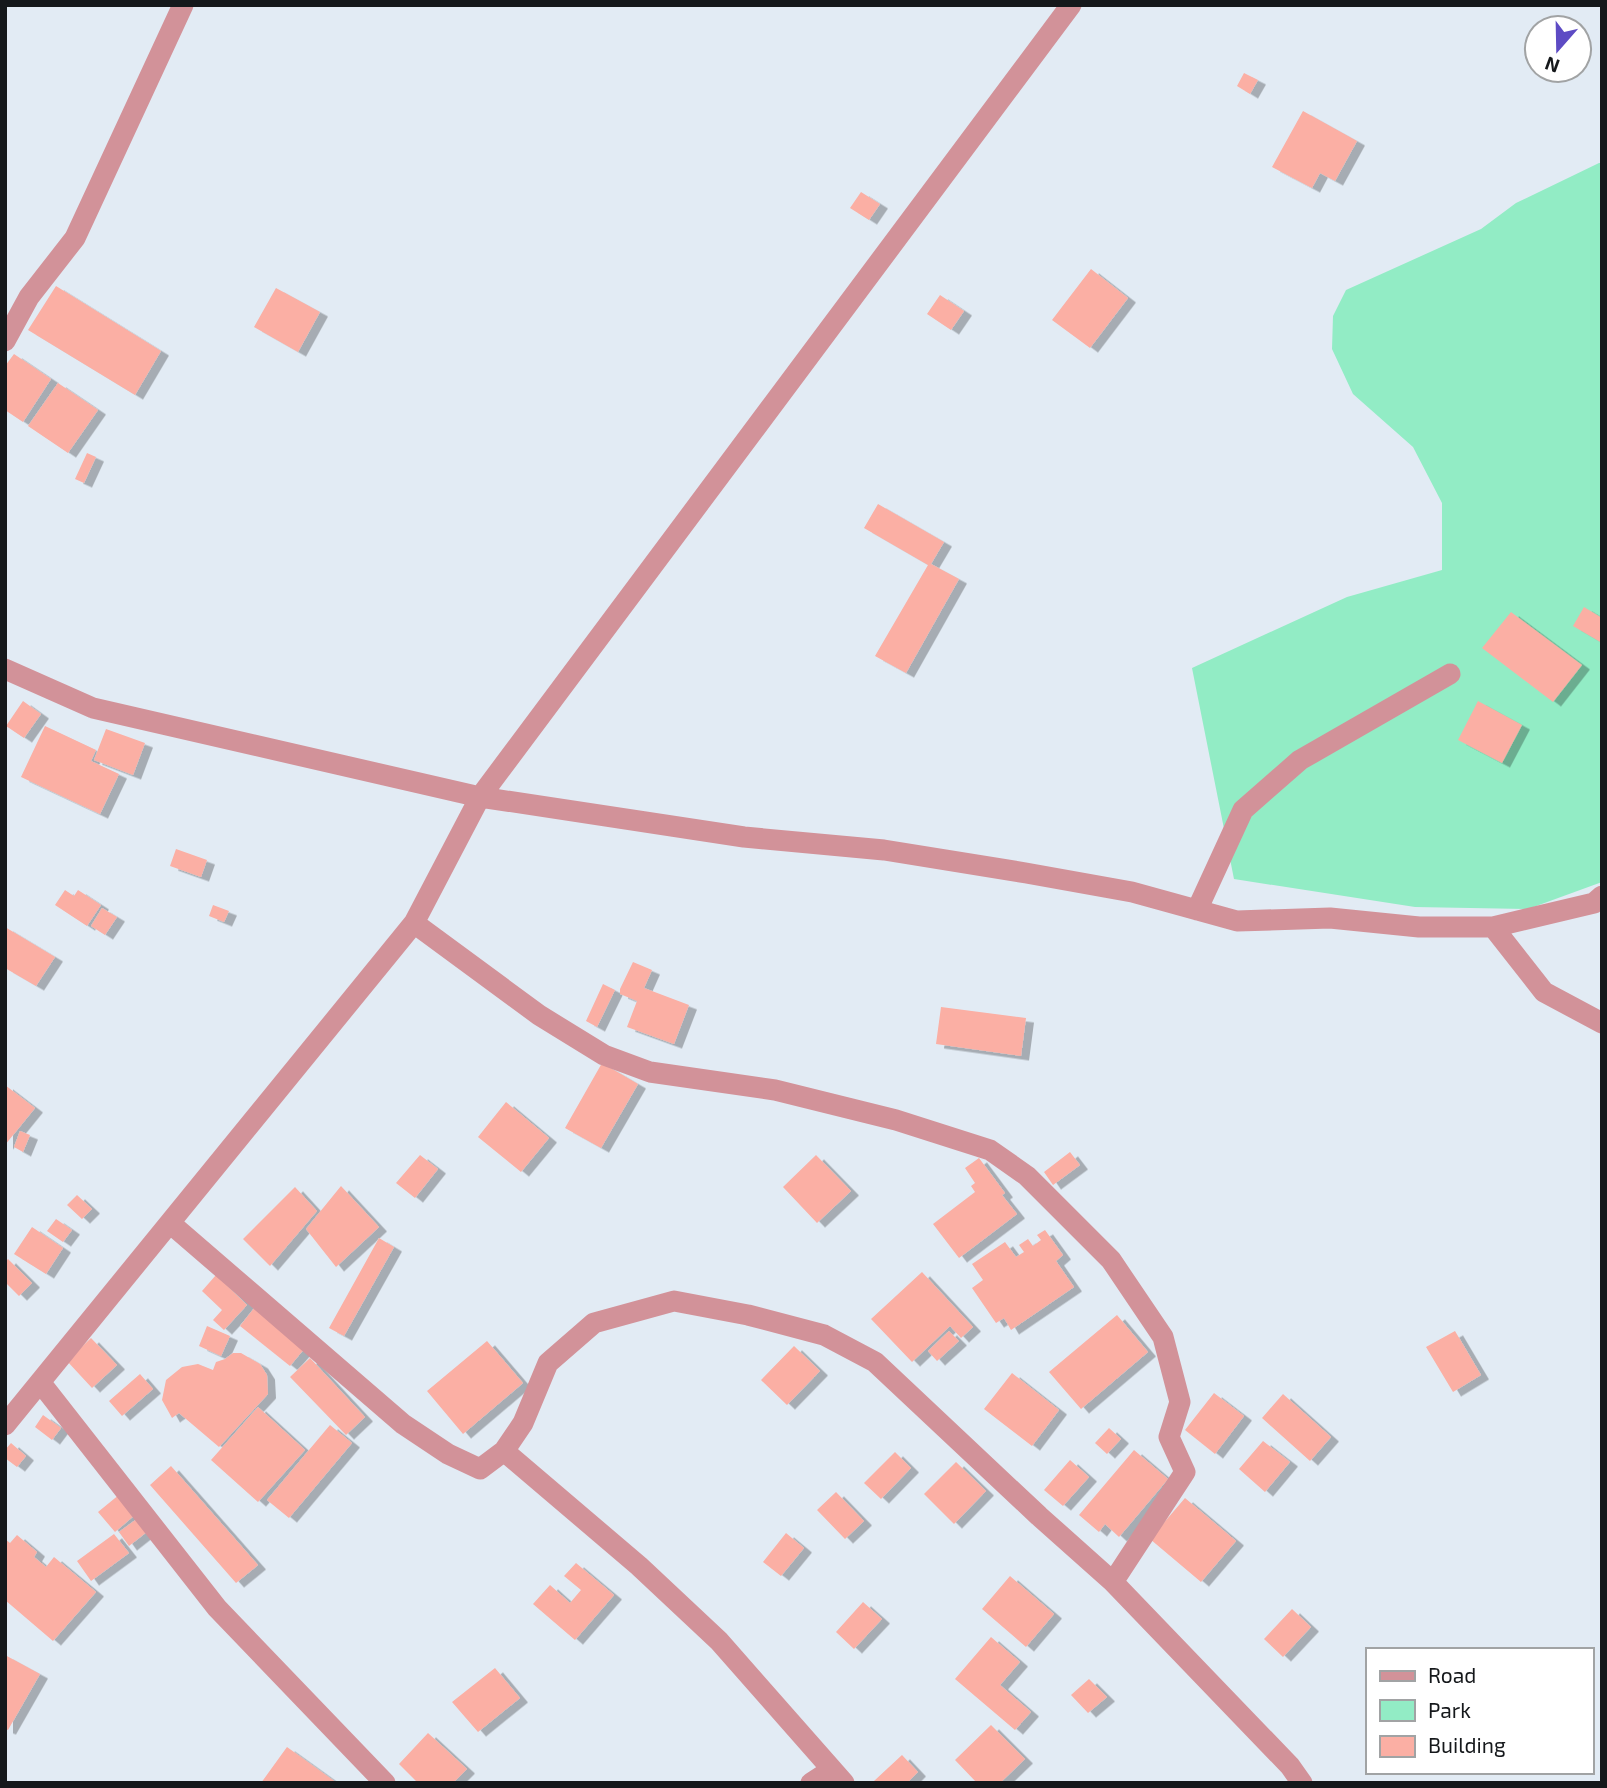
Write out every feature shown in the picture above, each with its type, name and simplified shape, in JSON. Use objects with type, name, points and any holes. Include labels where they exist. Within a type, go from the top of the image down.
[{"type":"street","points":[[5,341],[29,297],[75,238],[183,5]]},
{"type":"street","points":[[5,1424],[414,923],[480,797],[1071,5]]},
{"type":"street","points":[[5,669],[93,708],[480,797],[744,837],[884,850],[1132,892],[1237,921],[1330,918],[1419,927],[1493,927],[1594,903],[1602,896]]},
{"type":"street","points":[[1197,909],[1244,810],[1300,760],[1450,674]]},
{"type":"street","points":[[414,923],[539,1015],[604,1055],[650,1072],[775,1090],[896,1120],[990,1150],[1027,1176],[1111,1260],[1163,1337],[1180,1402],[1169,1437],[1185,1472],[1113,1582]]},
{"type":"street","points":[[1493,927],[1544,992],[1602,1023]]},
{"type":"street","points":[[170,1223],[403,1424],[448,1454],[480,1469],[504,1451],[523,1423],[548,1363],[594,1323],[674,1301],[748,1315],[824,1335],[875,1362],[1113,1582],[1290,1766],[1301,1783]]},
{"type":"street","points":[[40,1382],[216,1608],[385,1783]]},
{"type":"street","points":[[504,1451],[639,1566],[719,1642],[837,1777],[811,1783]]},
{"type":"green space","points":[[1602,163],[1602,882],[1528,909],[1415,907],[1234,879],[1192,668],[1347,597],[1442,570],[1442,503],[1413,447],[1353,394],[1332,349],[1333,316],[1346,290],[1481,229],[1516,203]]},
{"type":"building","points":[[1244,73],[1258,80],[1250,94],[1237,86]]},
{"type":"building","points":[[1303,111],[1357,141],[1335,181],[1320,173],[1312,188],[1272,167]]},
{"type":"building","points":[[861,192],[880,204],[869,220],[850,208]]},
{"type":"building","points":[[1091,269],[1128,298],[1090,348],[1052,320]]},
{"type":"building","points":[[56,286],[161,351],[135,395],[28,330]]},
{"type":"building","points":[[276,288],[320,312],[298,352],[254,327]]},
{"type":"building","points":[[940,295],[964,311],[951,330],[927,314]]},
{"type":"building","points":[[14,354],[51,379],[23,422],[5,410],[5,366]]},
{"type":"building","points":[[58,383],[98,410],[68,453],[28,426]]},
{"type":"building","points":[[87,453],[96,457],[84,483],[75,479]]},
{"type":"building","points":[[878,504],[944,542],[931,564],[959,579],[906,673],[875,656],[928,565],[864,528]]},
{"type":"building","points":[[1584,607],[1602,618],[1602,643],[1573,626]]},
{"type":"building","points":[[1511,612],[1582,665],[1553,702],[1482,648]]},
{"type":"building","points":[[23,701],[41,714],[24,738],[6,726]]},
{"type":"building","points":[[1478,701],[1522,725],[1502,763],[1458,740]]},
{"type":"building","points":[[45,726],[96,750],[91,761],[119,774],[100,814],[21,777]]},
{"type":"building","points":[[106,729],[145,743],[133,775],[94,760]]},
{"type":"building","points":[[176,849],[207,860],[201,877],[170,866]]},
{"type":"building","points":[[65,890],[74,896],[78,890],[101,905],[87,926],[55,905]]},
{"type":"building","points":[[213,905],[229,911],[224,922],[209,916]]},
{"type":"building","points":[[102,908],[117,917],[105,935],[91,926]]},
{"type":"building","points":[[5,927],[55,957],[36,986],[5,968]]},
{"type":"building","points":[[633,962],[652,970],[644,988],[689,1005],[674,1044],[627,1027],[637,1001],[620,994],[620,989]]},
{"type":"building","points":[[603,984],[615,990],[597,1027],[586,1021]]},
{"type":"building","points":[[941,1007],[1026,1018],[1021,1056],[936,1044]]},
{"type":"building","points":[[602,1063],[638,1084],[601,1148],[565,1128]]},
{"type":"building","points":[[5,1085],[35,1108],[5,1145]]},
{"type":"building","points":[[506,1102],[549,1138],[521,1172],[478,1137]]},
{"type":"building","points":[[20,1131],[30,1135],[23,1152],[14,1147]]},
{"type":"building","points":[[1070,1152],[1080,1165],[1053,1185],[1044,1172]]},
{"type":"building","points":[[420,1155],[438,1169],[415,1198],[396,1183]]},
{"type":"building","points":[[816,1155],[851,1191],[817,1223],[783,1187]]},
{"type":"building","points":[[979,1158],[1017,1214],[959,1258],[933,1224],[975,1192],[971,1186],[975,1183],[965,1168]]},
{"type":"building","points":[[341,1186],[379,1227],[336,1267],[306,1229]]},
{"type":"building","points":[[295,1187],[317,1211],[270,1266],[243,1239]]},
{"type":"building","points":[[77,1195],[92,1209],[82,1219],[67,1205]]},
{"type":"building","points":[[56,1219],[72,1230],[63,1242],[47,1231]]},
{"type":"building","points":[[32,1227],[63,1248],[46,1274],[14,1254]]},
{"type":"building","points":[[1045,1230],[1063,1255],[1056,1261],[1074,1287],[1011,1330],[1004,1318],[996,1323],[972,1288],[983,1280],[972,1264],[1005,1242],[1016,1257],[1024,1252],[1019,1245],[1028,1239],[1033,1246],[1041,1240],[1037,1235]]},
{"type":"building","points":[[379,1238],[394,1247],[344,1336],[329,1328]]},
{"type":"building","points":[[8,1259],[32,1283],[19,1296],[5,1282],[5,1262]]},
{"type":"building","points":[[922,1272],[973,1327],[961,1338],[950,1326],[912,1362],[871,1319]]},
{"type":"building","points":[[216,1275],[247,1305],[224,1330],[213,1320],[222,1310],[202,1291]]},
{"type":"building","points":[[255,1307],[305,1348],[290,1366],[240,1326]]},
{"type":"building","points":[[1117,1315],[1148,1352],[1081,1409],[1049,1372]]},
{"type":"building","points":[[207,1326],[230,1336],[221,1356],[199,1346]]},
{"type":"building","points":[[949,1331],[959,1341],[937,1361],[928,1351]]},
{"type":"building","points":[[1455,1331],[1481,1375],[1453,1392],[1426,1347]]},
{"type":"building","points":[[91,1338],[117,1365],[92,1388],[67,1361]]},
{"type":"building","points":[[487,1341],[523,1383],[463,1434],[427,1391]]},
{"type":"building","points":[[794,1346],[820,1371],[787,1405],[761,1380]]},
{"type":"building","points":[[233,1353],[241,1353],[260,1364],[267,1375],[268,1394],[219,1447],[179,1413],[172,1418],[162,1400],[166,1380],[182,1367],[198,1364],[213,1370],[216,1362]]},
{"type":"building","points":[[310,1358],[365,1417],[346,1435],[290,1377]]},
{"type":"building","points":[[1012,1373],[1059,1410],[1032,1446],[984,1409]]},
{"type":"building","points":[[140,1374],[153,1389],[122,1416],[109,1401]]},
{"type":"building","points":[[1214,1393],[1244,1416],[1215,1454],[1185,1430]]},
{"type":"building","points":[[1283,1394],[1331,1437],[1310,1461],[1262,1418]]},
{"type":"building","points":[[258,1407],[305,1450],[258,1502],[211,1460]]},
{"type":"building","points":[[43,1415],[61,1428],[52,1440],[35,1427]]},
{"type":"building","points":[[330,1425],[352,1443],[289,1518],[267,1500]]},
{"type":"building","points":[[1109,1428],[1121,1439],[1107,1454],[1095,1443]]},
{"type":"building","points":[[1263,1441],[1290,1462],[1265,1492],[1239,1469]]},
{"type":"building","points":[[11,1443],[26,1456],[17,1467],[5,1458],[5,1450]]},
{"type":"building","points":[[1134,1450],[1168,1479],[1119,1537],[1105,1524],[1099,1532],[1079,1515]]},
{"type":"building","points":[[895,1452],[911,1468],[881,1499],[864,1483]]},
{"type":"building","points":[[1070,1460],[1089,1477],[1063,1506],[1044,1490]]},
{"type":"building","points":[[956,1462],[986,1491],[954,1524],[924,1494]]},
{"type":"building","points":[[171,1466],[258,1565],[236,1583],[150,1485]]},
{"type":"building","points":[[836,1492],[864,1521],[845,1539],[817,1510]]},
{"type":"building","points":[[120,1494],[136,1514],[115,1532],[98,1512]]},
{"type":"building","points":[[1185,1498],[1236,1541],[1201,1582],[1150,1539]]},
{"type":"building","points":[[138,1518],[148,1531],[129,1546],[119,1532]]},
{"type":"building","points":[[786,1533],[804,1548],[781,1576],[763,1562]]},
{"type":"building","points":[[114,1534],[129,1553],[91,1581],[77,1561]]},
{"type":"building","points":[[17,1535],[37,1552],[34,1557],[46,1567],[54,1557],[96,1592],[53,1641],[5,1600],[5,1539],[10,1543]]},
{"type":"building","points":[[576,1563],[614,1595],[575,1640],[533,1604],[550,1585],[570,1603],[581,1590],[564,1576]]},
{"type":"building","points":[[1010,1576],[1054,1614],[1026,1647],[982,1609]]},
{"type":"building","points":[[863,1602],[882,1619],[854,1649],[836,1632]]},
{"type":"building","points":[[1292,1609],[1311,1627],[1283,1657],[1264,1639]]},
{"type":"building","points":[[991,1637],[1020,1662],[1000,1685],[1031,1712],[1015,1730],[955,1679]]},
{"type":"building","points":[[5,1655],[40,1674],[8,1730],[5,1729]]},
{"type":"building","points":[[495,1668],[520,1698],[478,1732],[452,1702]]},
{"type":"building","points":[[1089,1679],[1107,1697],[1088,1713],[1071,1695]]},
{"type":"building","points":[[991,1725],[1025,1759],[1000,1783],[977,1783],[955,1760]]},
{"type":"building","points":[[428,1733],[467,1769],[453,1783],[418,1783],[399,1764]]},
{"type":"building","points":[[287,1747],[337,1783],[261,1783]]},
{"type":"building","points":[[902,1755],[918,1772],[907,1783],[874,1781]]}]
